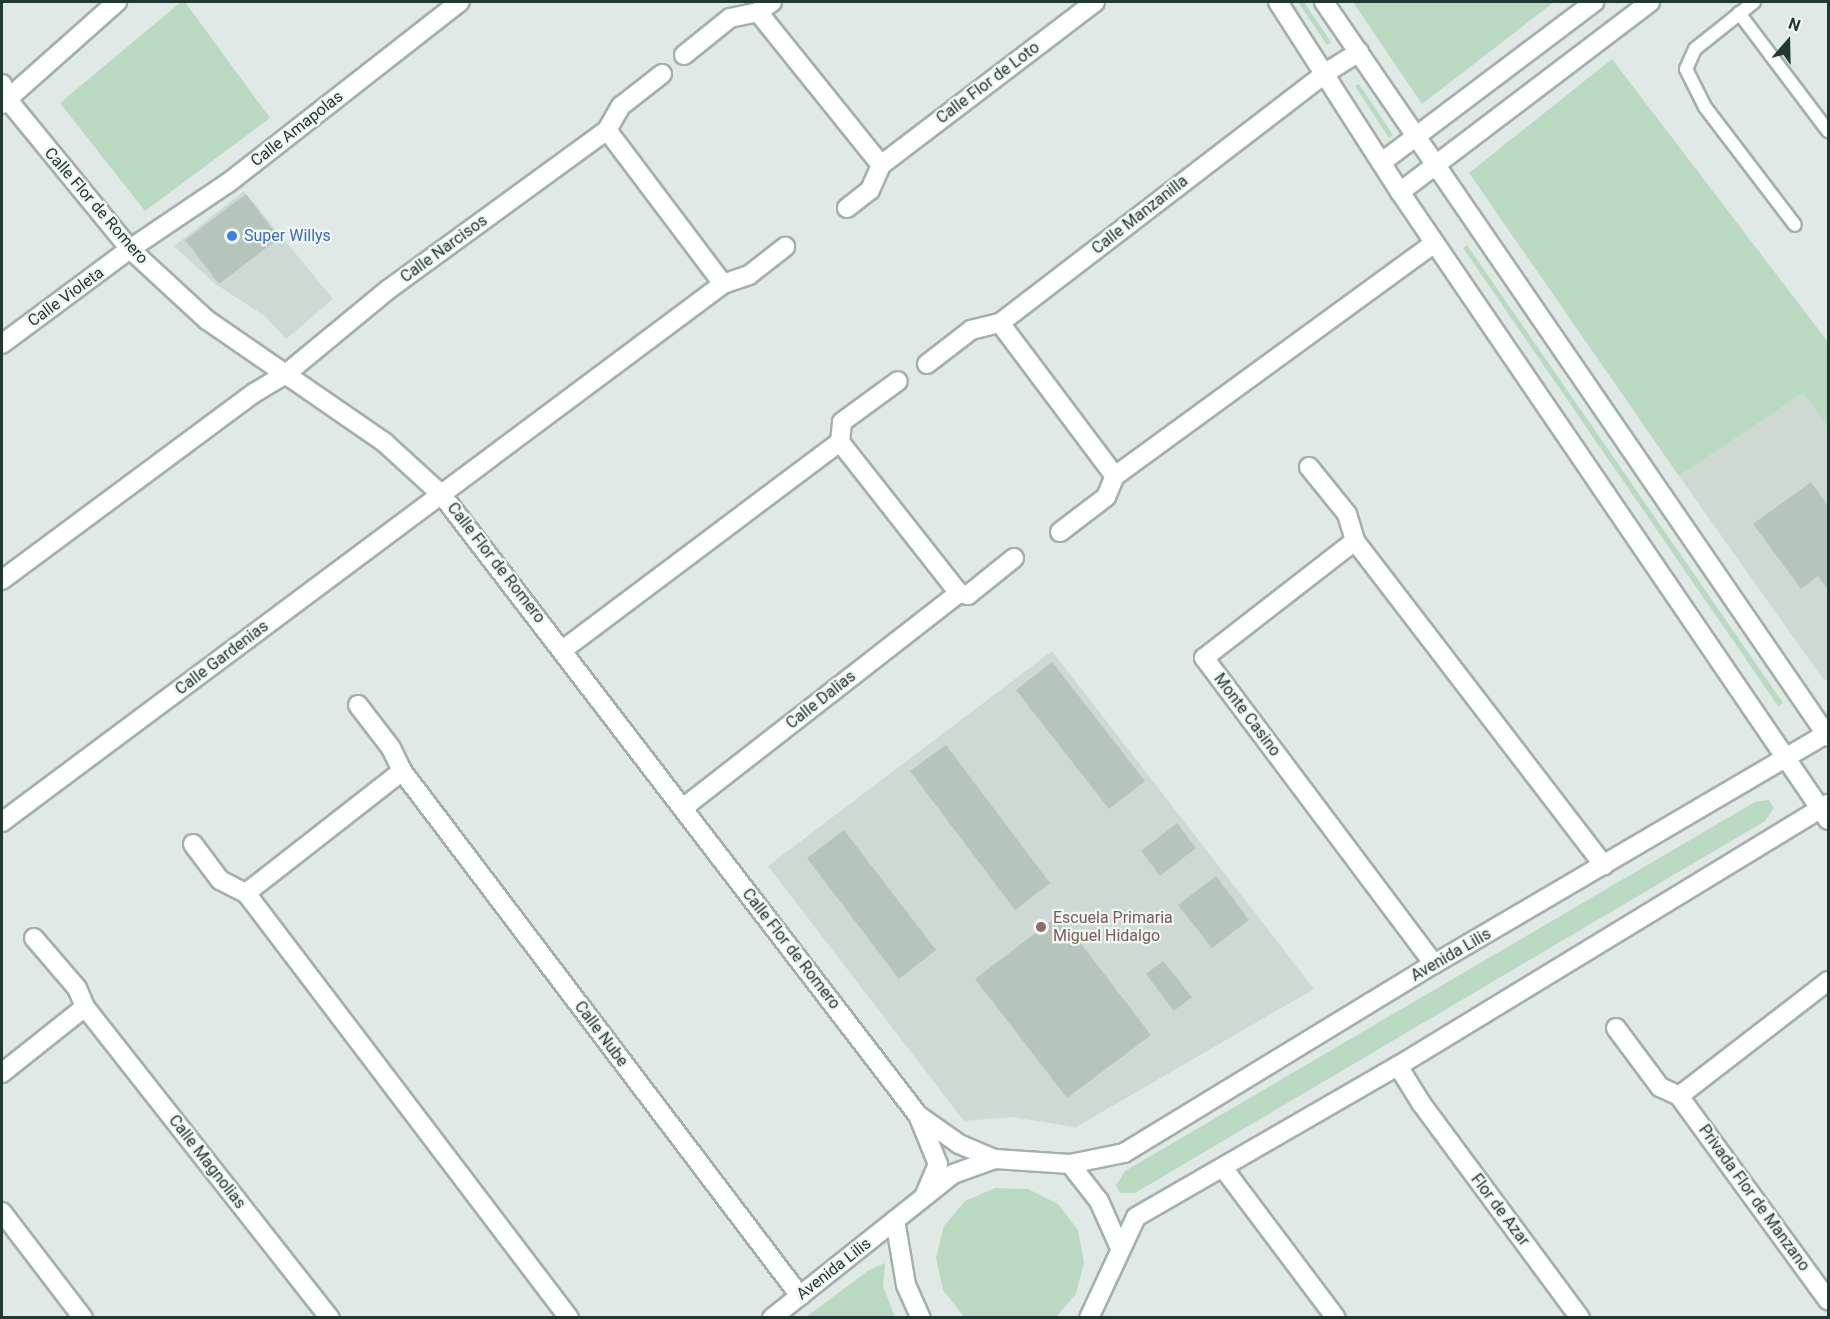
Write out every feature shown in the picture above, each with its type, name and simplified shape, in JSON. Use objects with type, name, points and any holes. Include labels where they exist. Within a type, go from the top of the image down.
[{"type":"street","points":[[4,96],[117,2]]},
{"type":"street","name":"Calle Amapolas","points":[[130,249],[228,183],[460,2]]},
{"type":"street","name":"Calle Flor de Loto","points":[[847,208],[870,190],[881,165],[1095,2]]},
{"type":"street","points":[[1089,1317],[1136,1217],[1224,1169],[1826,811],[1434,243],[1327,72],[1278,2]]},
{"type":"street","points":[[1324,2],[1828,734]]},
{"type":"street","points":[[1382,162],[1594,2]]},
{"type":"street","points":[[1400,192],[1650,2]]},
{"type":"street","points":[[684,55],[730,18],[765,7],[881,165]]},
{"type":"street","name":"Calle Manzanilla","points":[[927,364],[971,330],[1000,323],[1327,72],[1359,52]]},
{"type":"street","name":"Calle Narcisos","points":[[287,373],[389,289],[607,130],[621,106],[662,74]]},
{"type":"street","name":"Calle Flor de Romero","points":[[4,96],[130,249],[207,320],[386,442],[442,495],[564,649],[918,1115],[938,1164],[925,1195]]},
{"type":"street","points":[[607,130],[723,284]]},
{"type":"street","points":[[1060,532],[1106,497],[1115,476],[1434,243]]},
{"type":"street","points":[[442,495],[723,284],[748,275],[785,247]]},
{"type":"street","name":"Calle Violeta","points":[[2,344],[130,249]]},
{"type":"street","points":[[1000,323],[1115,476]]},
{"type":"street","points":[[2,580],[254,393],[287,373]]},
{"type":"street","points":[[898,381],[842,422],[840,442],[959,593]]},
{"type":"street","points":[[564,649],[840,442]]},
{"type":"street","points":[[1309,467],[1347,514],[1355,541],[1572,820],[1604,866]]},
{"type":"street","name":"Calle Gardenias","points":[[2,822],[442,495]]},
{"type":"street","name":"Monte Casino","points":[[1355,541],[1204,658],[1406,923],[1434,964]]},
{"type":"street","name":"Calle Dalias","points":[[683,808],[959,593],[968,595],[1014,558]]},
{"type":"street","name":"Calle Nube","points":[[358,705],[391,748],[402,771],[800,1296]]},
{"type":"street","name":"Avenida Lilis","points":[[772,1317],[953,1174],[995,1159],[1070,1164],[1124,1153],[1434,964],[1789,759],[1828,734]]},
{"type":"street","points":[[246,893],[402,771]]},
{"type":"street","points":[[193,844],[220,880],[246,893],[569,1317]]},
{"type":"street","name":"Calle Magnolias","points":[[34,938],[77,988],[85,1007],[330,1317]]},
{"type":"street","points":[[1678,1096],[1828,981]]},
{"type":"street","points":[[2,1073],[85,1007]]},
{"type":"street","name":"Privada Flor de Manzano","points":[[1616,1028],[1660,1087],[1678,1096],[1828,1300]]},
{"type":"street","name":"Flor de Azar","points":[[1398,1066],[1421,1103],[1580,1317]]},
{"type":"street","name":"Calle Flor de Romero","points":[[918,1115],[959,1144],[995,1159]]},
{"type":"street","points":[[1070,1164],[1099,1201],[1120,1248]]},
{"type":"street","points":[[1224,1169],[1336,1317]]},
{"type":"street","points":[[2,1212],[83,1317]]},
{"type":"street","points":[[895,1220],[906,1285],[921,1317]]},
{"type":"lane","points":[[1754,2],[1695,49],[1686,69],[1705,107],[1795,225]]},
{"type":"lane","points":[[1739,13],[1828,131]]},
{"type":"shaded area","points":[[244,191],[333,299],[286,339],[265,316],[214,283],[174,246]]},
{"type":"shaded area","points":[[1803,393],[1828,427],[1828,680],[1823,679],[1679,476]]},
{"type":"shaded area","name":"Escuela Primaria Miguel Hidalgo","points":[[1052,651],[1314,989],[1076,1127],[1012,1117],[964,1121],[768,866]]},
{"type":"green space","points":[[181,2],[185,2],[270,118],[145,211],[60,103]]},
{"type":"green space","points":[[1298,2],[1304,2],[1331,42],[1327,45]]},
{"type":"green space","points":[[1353,2],[1554,2],[1422,104]]},
{"type":"green space","points":[[1612,59],[1828,342],[1828,427],[1803,393],[1679,476],[1469,173]]},
{"type":"green space","points":[[1359,84],[1393,135],[1389,138],[1355,86]]},
{"type":"green space","points":[[1467,245],[1783,703],[1778,706],[1463,248]]},
{"type":"green space","points":[[1769,800],[1774,808],[1765,821],[1135,1193],[1120,1193],[1116,1185],[1125,1171],[1755,802]]},
{"type":"green space","points":[[995,1188],[1028,1189],[1058,1204],[1078,1230],[1084,1262],[1076,1294],[1056,1317],[964,1317],[943,1290],[936,1258],[944,1226],[965,1201]]},
{"type":"green space","points":[[885,1263],[883,1286],[895,1317],[806,1317],[869,1270]]},
{"type":"building","points":[[246,194],[279,238],[219,284],[185,240]]},
{"type":"building","points":[[1811,482],[1828,506],[1828,590],[1818,576],[1801,589],[1753,524]]},
{"type":"building","points":[[1052,662],[1145,781],[1109,809],[1016,690]]},
{"type":"building","points":[[946,745],[1050,883],[1015,910],[910,771]]},
{"type":"building","points":[[1177,823],[1196,848],[1160,876],[1141,851]]},
{"type":"building","points":[[844,830],[936,950],[899,979],[807,858]]},
{"type":"building","points":[[1216,876],[1249,920],[1212,948],[1178,905]]},
{"type":"building","points":[[1059,915],[1151,1035],[1067,1098],[975,979]]},
{"type":"building","points":[[1163,961],[1192,997],[1174,1011],[1146,974]]},
{"type":"place","name":"Super Willys","points":[[232,236]]},
{"type":"place","name":"Escuela Primaria Miguel Hidalgo","points":[[1041,927]]}]
